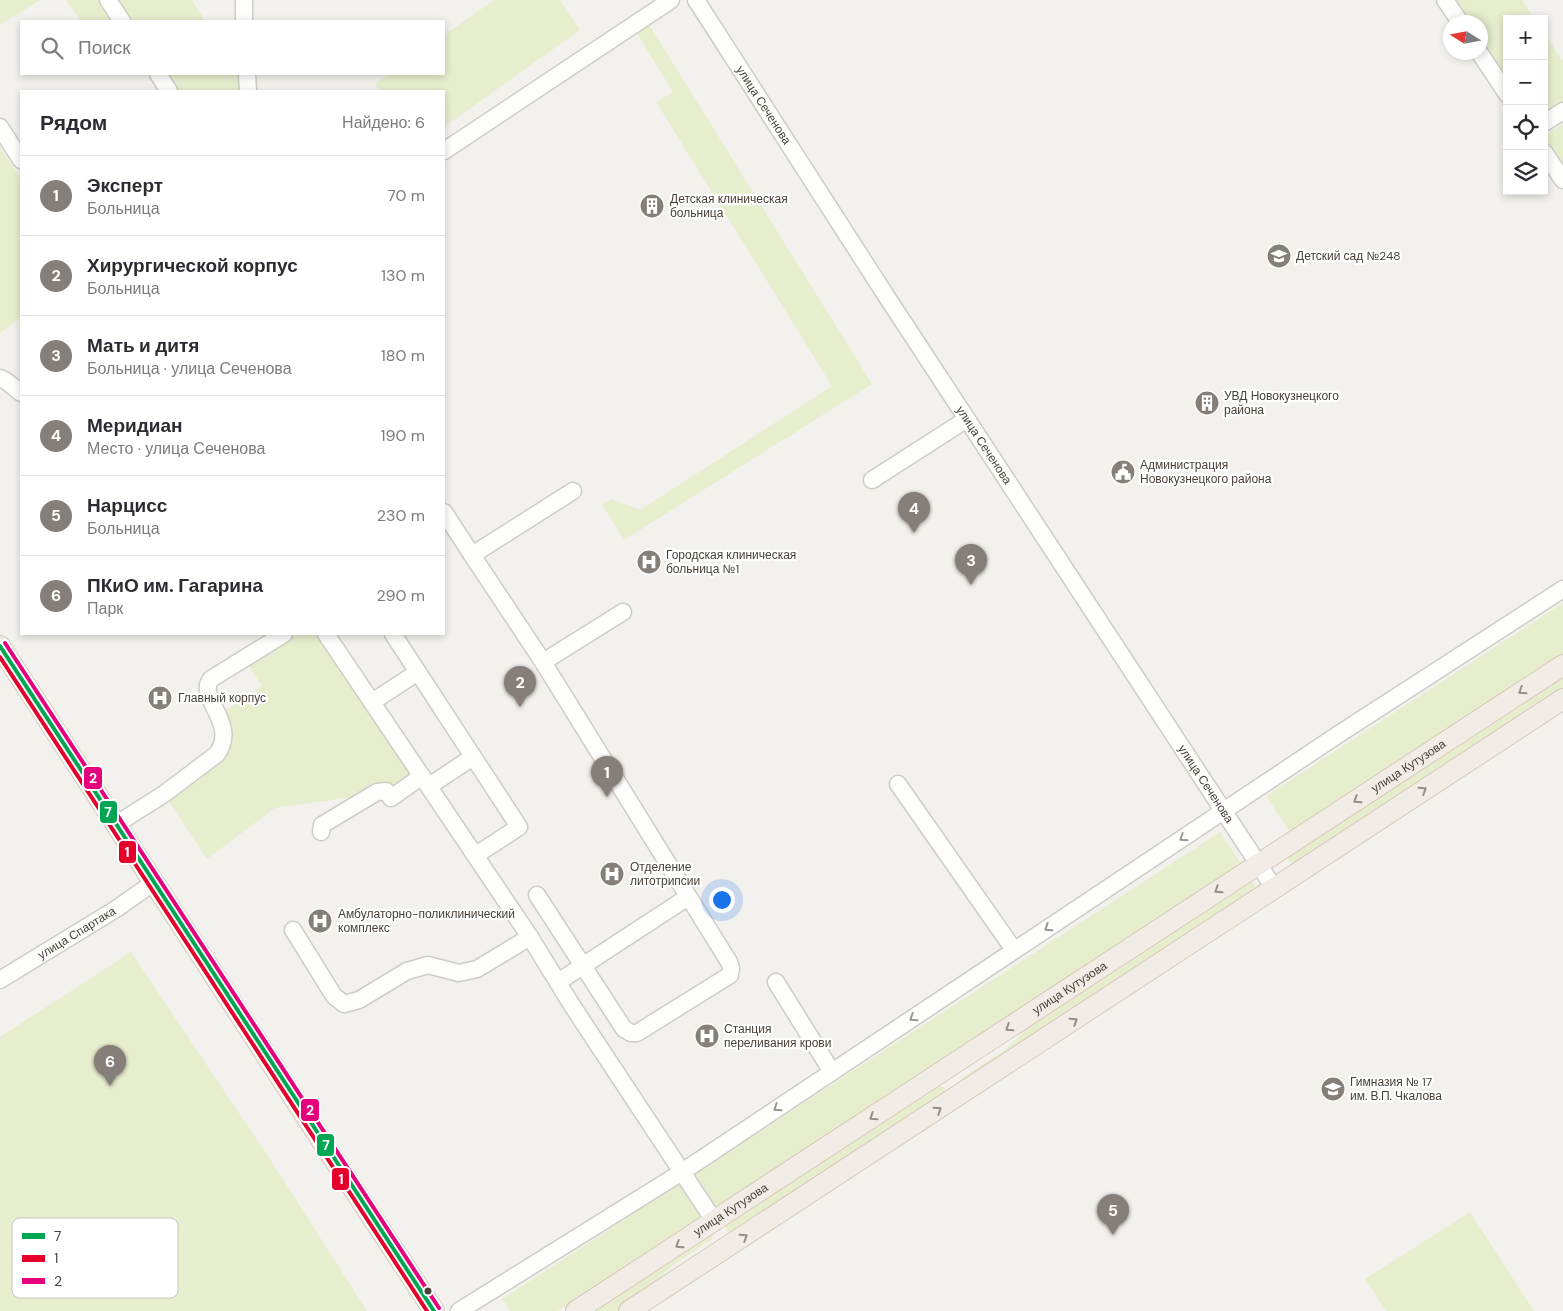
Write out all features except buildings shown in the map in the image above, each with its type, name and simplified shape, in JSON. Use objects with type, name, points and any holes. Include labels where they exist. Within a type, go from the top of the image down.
[{"type":"main road","points":[[0,646],[115,825],[434,1311]]},
{"type":"main road","name":"улица Кутузова","points":[[576,1311],[715,1222],[1258,863],[1563,665]]},
{"type":"main road","points":[[629,1311],[1563,699]]},
{"type":"street","points":[[108,0],[121,20]]},
{"type":"street","points":[[244,0],[244,20]]},
{"type":"street","points":[[445,150],[671,0]]},
{"type":"street","name":"улица Сеченова","points":[[696,0],[966,419],[1274,888]]},
{"type":"street","points":[[1445,0],[1455,15]]},
{"type":"street","points":[[1484,60],[1503,88]]},
{"type":"street","points":[[159,75],[168,90]]},
{"type":"street","points":[[246,75],[248,90]]},
{"type":"street","points":[[1548,120],[1563,111]]},
{"type":"street","points":[[0,127],[20,158]]},
{"type":"street","points":[[1548,158],[1563,180]]},
{"type":"street","points":[[0,378],[20,391]]},
{"type":"street","points":[[872,480],[966,419]]},
{"type":"street","points":[[472,555],[573,491]]},
{"type":"street","points":[[445,514],[543,662],[729,962],[731,968],[730,975],[644,1029],[631,1034],[624,1029],[537,895]]},
{"type":"street","points":[[459,1311],[682,1172],[1223,811],[1563,589]]},
{"type":"street","points":[[543,662],[623,612]]},
{"type":"street","points":[[115,825],[164,794],[217,754],[223,745],[224,734],[222,722],[207,690],[207,684],[211,678],[282,635]]},
{"type":"street","points":[[327,635],[476,855],[715,1222]]},
{"type":"street","points":[[394,635],[519,827],[476,855]]},
{"type":"street","points":[[372,702],[418,672]]},
{"type":"street","points":[[321,832],[322,825],[377,792],[386,791],[391,798],[473,757]]},
{"type":"street","points":[[898,784],[1014,950]]},
{"type":"street","name":"улица Спартака","points":[[0,980],[116,909],[153,883]]},
{"type":"street","points":[[558,982],[688,896]]},
{"type":"street","points":[[293,930],[334,996],[344,1004],[359,1000],[407,971],[428,965],[459,973],[477,969],[530,937]]},
{"type":"street","points":[[776,982],[832,1072]]},
{"type":"green space","points":[[0,0],[40,0],[0,25]]},
{"type":"green space","points":[[66,0],[192,0],[204,20],[80,20]]},
{"type":"green space","points":[[494,0],[560,0],[580,30],[445,126],[445,90],[379,90],[375,84],[388,75],[445,75],[445,34]]},
{"type":"green space","points":[[1454,0],[1522,0],[1532,15],[1503,15],[1503,75],[1488,52],[1488,15],[1464,15]]},
{"type":"green space","points":[[645,18],[872,384],[624,540],[602,504],[612,499],[640,510],[832,386],[656,102],[673,92],[633,27]]},
{"type":"green space","points":[[1548,39],[1563,61],[1563,106],[1548,116]]},
{"type":"green space","points":[[166,75],[239,75],[248,90],[174,90]]},
{"type":"green space","points":[[1563,124],[1563,167],[1549,145],[1548,136],[1550,132]]},
{"type":"green space","points":[[0,147],[20,178],[20,319],[0,333]]},
{"type":"green space","points":[[1563,603],[1563,654],[1290,832],[1266,796]]},
{"type":"green space","points":[[282,635],[327,635],[429,786],[275,808],[207,859],[164,794],[234,741],[217,716],[262,686],[244,659]]},
{"type":"green space","points":[[1563,678],[1563,691],[1293,866],[1288,859],[1289,855]]},
{"type":"green space","points":[[1220,832],[1242,865],[558,1311],[510,1311],[502,1299]]},
{"type":"green space","points":[[1251,882],[1255,883],[1255,887],[1194,930],[960,1083],[961,1078],[1005,1050],[1036,1020]]},
{"type":"green space","points":[[131,952],[270,1159],[367,1311],[0,1311],[0,1037]]},
{"type":"green space","points":[[937,1085],[944,1087],[948,1094],[732,1234],[729,1233],[725,1226],[727,1223]]},
{"type":"green space","points":[[1470,1212],[1534,1311],[1386,1311],[1365,1279]]},
{"type":"green space","points":[[711,1234],[713,1235],[712,1239],[673,1265],[642,1294],[616,1311],[595,1311]]},
{"type":"transit line","name":"2","points":[[5,643],[439,1308]]},
{"type":"transit line","name":"7","points":[[0,646],[434,1311]]},
{"type":"transit line","name":"1","points":[[0,657],[427,1311]]},
{"type":"place","name":"Детская клиническая больница","points":[[652,206]]},
{"type":"place","name":"Детский сад №248","points":[[1279,256]]},
{"type":"place","name":"УВД Новокузнецкого района","points":[[1207,403]]},
{"type":"place","name":"Администрация Новокузнецкого района","points":[[1123,472]]},
{"type":"place","name":"Меридиан","points":[[914,533]]},
{"type":"place","name":"Городская клиническая больница №1","points":[[649,562]]},
{"type":"place","name":"Мать и дитя","points":[[971,585]]},
{"type":"place","name":"Главный корпус","points":[[160,698]]},
{"type":"place","name":"Хирургической корпус","points":[[520,707]]},
{"type":"place","name":"Эксперт","points":[[607,797]]},
{"type":"place","name":"Отделение литотрипсии","points":[[612,874]]},
{"type":"place","name":"Амбулаторно-поликлинический комплекс","points":[[320,921]]},
{"type":"place","name":"Станция переливания крови","points":[[707,1036]]},
{"type":"place","name":"ПКиО им. Гагарина","points":[[110,1086]]},
{"type":"place","name":"Гимназия № 17 им. В.П. Чкалова","points":[[1333,1089]]},
{"type":"place","name":"Нарцисс","points":[[1113,1235]]}]
